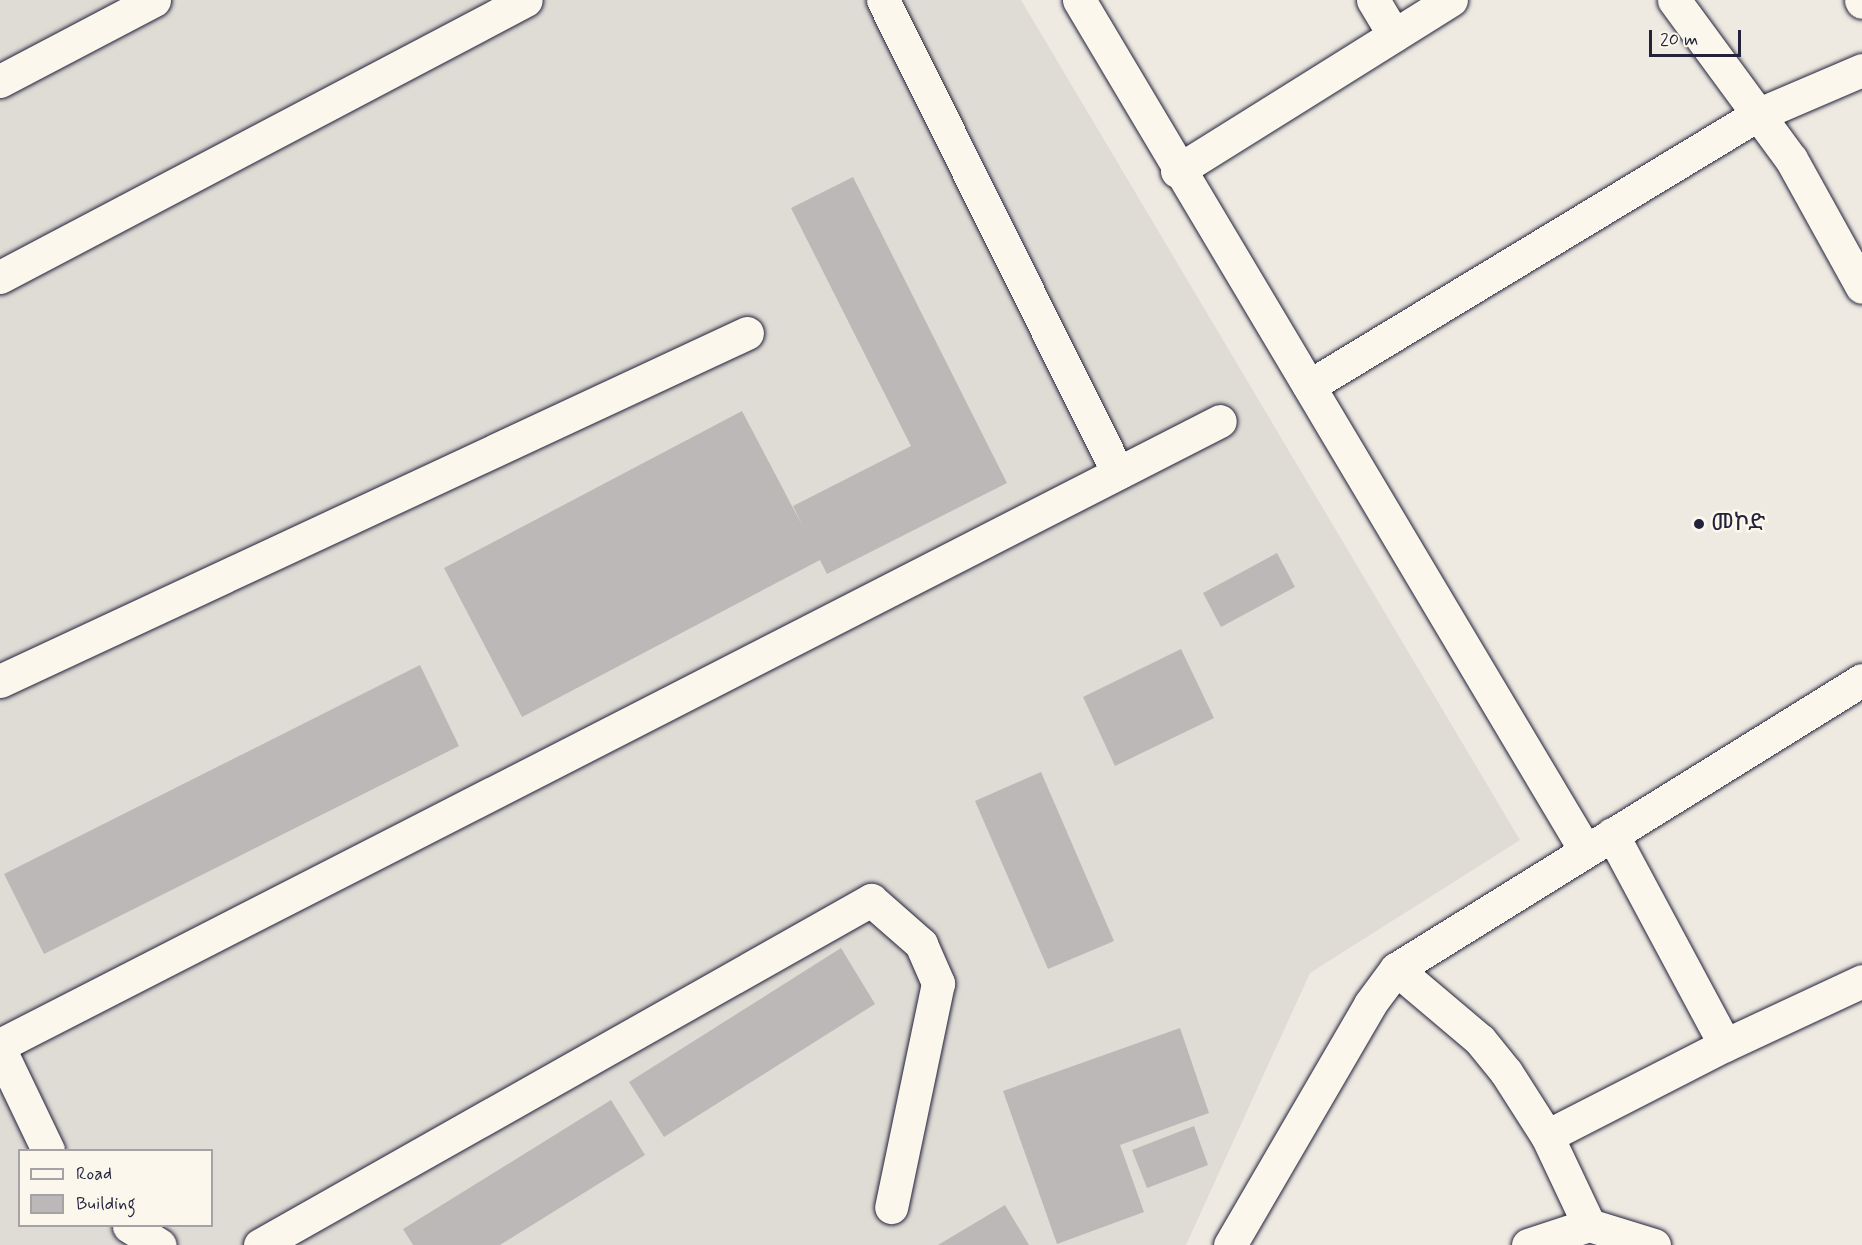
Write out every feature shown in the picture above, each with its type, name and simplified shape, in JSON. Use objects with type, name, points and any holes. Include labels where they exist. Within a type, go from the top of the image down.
[{"type":"street","points":[[0,81],[154,0]]},
{"type":"street","points":[[0,277],[526,0]]},
{"type":"street","points":[[883,0],[1118,473]]},
{"type":"street","points":[[1079,0],[1177,171],[1309,386],[1599,842],[1725,1045]]},
{"type":"street","points":[[1373,0],[1394,35]]},
{"type":"street","points":[[1177,171],[1451,0]]},
{"type":"street","points":[[1674,0],[1791,159],[1862,287]]},
{"type":"street","points":[[1309,386],[1757,115],[1831,88],[1862,70]]},
{"type":"street","points":[[0,681],[747,333]]},
{"type":"street","points":[[48,1149],[0,1048],[1220,421]]},
{"type":"street","points":[[1230,1245],[1396,969],[1862,680]]},
{"type":"street","points":[[260,1245],[871,900],[921,944],[938,983],[891,1207]]},
{"type":"street","points":[[1396,969],[1480,1040],[1547,1136],[1589,1225]]},
{"type":"street","points":[[1547,1136],[1725,1045],[1862,981]]},
{"type":"street","points":[[1528,1245],[1589,1225],[1654,1245]]},
{"type":"street","points":[[131,1227],[160,1245]]},
{"type":"shaded area","points":[[0,0],[1021,0],[1520,840],[1310,973],[1186,1245],[0,1245]]},
{"type":"building","points":[[853,177],[1007,483],[827,574],[820,560],[522,717],[444,568],[742,411],[803,527],[793,506],[911,446],[791,208]]},
{"type":"building","points":[[1277,553],[1295,587],[1221,627],[1203,593]]},
{"type":"building","points":[[1181,649],[1214,718],[1115,766],[1083,697]]},
{"type":"building","points":[[420,665],[459,746],[44,954],[4,874]]},
{"type":"building","points":[[1041,772],[1114,941],[1048,969],[975,801]]},
{"type":"building","points":[[841,948],[875,1004],[664,1137],[629,1082]]},
{"type":"building","points":[[1180,1028],[1209,1113],[1120,1145],[1144,1212],[1057,1244],[1003,1091]]},
{"type":"building","points":[[611,1100],[645,1155],[500,1245],[413,1245],[403,1229]]},
{"type":"building","points":[[1194,1126],[1208,1165],[1147,1188],[1132,1150]]},
{"type":"building","points":[[1005,1205],[1029,1245],[938,1245]]},
{"type":"place","name":"መኮድ","points":[[1699,524]]}]
